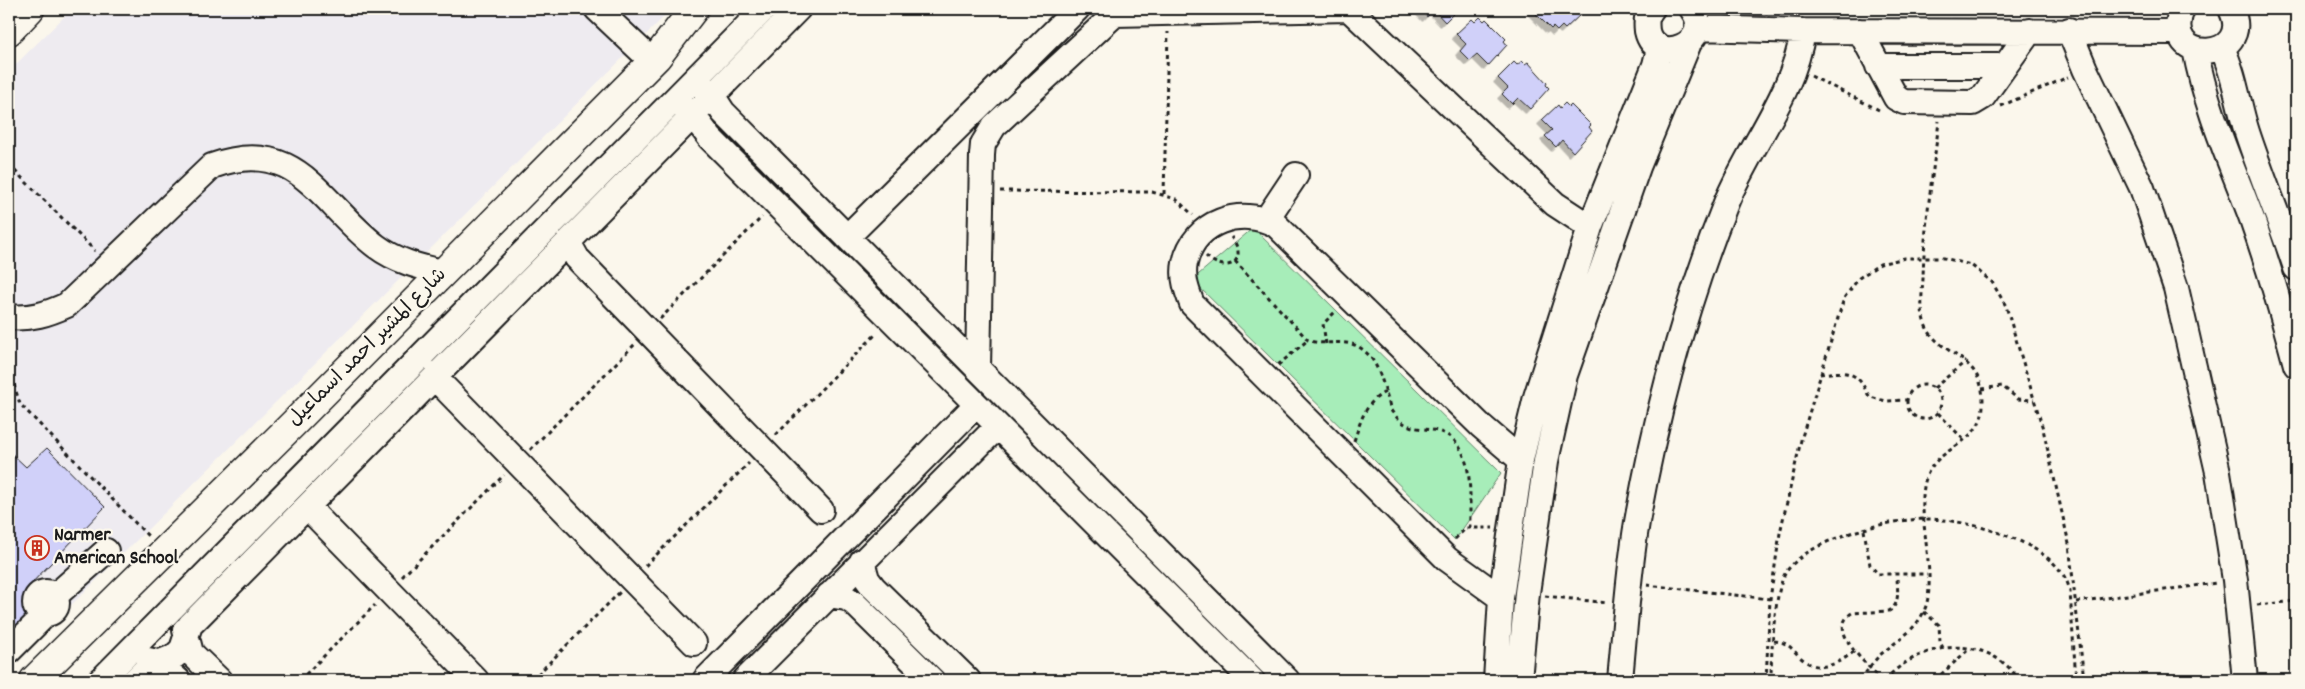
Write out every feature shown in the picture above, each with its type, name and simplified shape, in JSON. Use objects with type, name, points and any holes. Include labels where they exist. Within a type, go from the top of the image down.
[{"type":"main road","points":[[9,30],[30,9]]},
{"type":"main road","name":"شارع المشير احمد اسماعيل","points":[[34,680],[164,553],[652,62],[694,9]]},
{"type":"street","points":[[597,9],[652,62]]},
{"type":"street","points":[[101,680],[764,9]]},
{"type":"street","points":[[135,680],[148,667],[175,656],[182,649],[190,625],[692,114],[798,9]]},
{"type":"street","points":[[847,237],[1078,9]]},
{"type":"street","points":[[978,369],[983,144],[994,126],[1116,14],[1349,9],[1555,204],[1590,227]]},
{"type":"street","points":[[1693,27],[1802,31],[2030,31],[2069,30],[2180,20],[2182,39],[2195,50],[2204,52],[2222,48],[2233,35],[2237,12]]},
{"type":"street","points":[[1496,680],[1501,598],[1521,460],[1536,397],[1590,227],[1655,65],[1658,53],[1656,44],[1648,34],[1644,13]]},
{"type":"street","points":[[1656,44],[1673,50],[1693,27]]},
{"type":"street","points":[[1519,680],[1527,594],[1546,461],[1564,375],[1638,167],[1693,27]]},
{"type":"street","points":[[2069,30],[2084,69],[2142,188],[2176,288],[2218,472],[2235,580],[2246,680]]},
{"type":"street","points":[[1620,680],[1637,524],[1656,429],[1680,337],[1727,202],[1795,68],[1802,31]]},
{"type":"street","points":[[1860,31],[1891,91],[1904,102],[1973,103],[1979,101],[2030,31]]},
{"type":"street","points":[[2222,48],[2230,65],[2246,131],[2286,205],[2295,258]]},
{"type":"street","points":[[2195,50],[2201,84],[2252,220],[2279,301],[2296,365]]},
{"type":"street","points":[[1878,66],[2005,66]]},
{"type":"street","points":[[694,79],[712,95],[723,112],[1287,680]]},
{"type":"street","points":[[674,99],[692,114],[704,132],[1252,680]]},
{"type":"street","points":[[9,317],[30,318],[49,314],[67,305],[212,166],[234,158],[259,157],[282,163],[303,176],[376,246],[396,258],[418,267],[443,272]]},
{"type":"street","points":[[1266,220],[1296,175]]},
{"type":"street","points":[[1501,598],[1443,556],[1192,304],[1185,285],[1185,263],[1204,232],[1242,215],[1266,220],[1276,225],[1480,425],[1521,460]]},
{"type":"street","points":[[568,242],[577,258],[821,510]]},
{"type":"street","points":[[930,359],[950,341]]},
{"type":"street","points":[[437,373],[440,383],[694,643]]},
{"type":"street","points":[[705,680],[976,405]]},
{"type":"street","points":[[744,680],[998,426]]},
{"type":"street","points":[[310,504],[316,516],[476,680]]},
{"type":"street","points":[[9,651],[106,551]]},
{"type":"street","points":[[862,560],[864,570],[873,586],[968,680]]},
{"type":"street","points":[[829,595],[846,598],[854,603],[932,680]]},
{"type":"street","points":[[52,607],[79,635]]},
{"type":"street","points":[[166,614],[176,617],[182,623],[188,635],[191,653],[219,680]]},
{"type":"street","points":[[136,645],[136,651],[139,656],[157,662],[178,680]]},
{"type":"path","points":[[1164,194],[1168,12]]},
{"type":"path","points":[[1861,680],[1870,666],[1915,626],[1924,612],[1927,602],[1927,574],[1924,492],[1928,473],[1939,458],[1970,436],[1982,416],[1984,402],[1982,388],[1976,373],[1966,360],[1933,337],[1925,323],[1922,308],[1923,258],[1942,103]]},
{"type":"path","points":[[9,165],[109,264]]},
{"type":"path","points":[[982,191],[1164,194],[1188,207],[1204,232],[1220,266],[1228,266],[1235,262],[1239,254],[1238,246],[1204,232]]},
{"type":"path","points":[[300,680],[775,203]]},
{"type":"path","points":[[1766,680],[1770,600],[1780,533],[1801,440],[1844,298],[1859,278],[1880,264],[1905,258],[1944,258],[1971,265],[1992,282],[2006,306],[2034,400],[2069,544],[2084,680]]},
{"type":"path","points":[[1235,262],[1308,340],[1326,344],[1336,342],[1353,344],[1368,353],[1378,369],[1392,412],[1407,425],[1422,430],[1438,431],[1452,439],[1462,451],[1467,467],[1470,528]]},
{"type":"path","points":[[1326,344],[1323,328],[1325,320],[1351,298]]},
{"type":"path","points":[[532,680],[891,320]]},
{"type":"path","points":[[1265,377],[1308,340]]},
{"type":"path","points":[[1934,388],[1966,360]]},
{"type":"path","points":[[9,369],[20,404],[164,553]]},
{"type":"path","points":[[1820,374],[1840,372],[1851,374],[1860,381],[1870,397],[1886,401],[1906,400]]},
{"type":"path","points":[[1926,384],[1934,388],[1940,395],[1941,405],[1938,413],[1930,419],[1921,420],[1913,416],[1907,409],[1906,400],[1909,391],[1917,386],[1926,384]]},
{"type":"path","points":[[1982,388],[2002,386],[2018,399],[2034,400]]},
{"type":"path","points":[[1348,460],[1364,412],[1369,404],[1386,392]]},
{"type":"path","points":[[1938,413],[1965,440]]},
{"type":"path","points":[[1772,680],[1779,590],[1785,574],[1796,560],[1810,551],[1880,524],[1924,519],[1982,526],[2036,549],[2063,572],[2068,580],[2070,592],[2076,680]]},
{"type":"path","points":[[1443,556],[1462,530],[1470,528],[1512,527]]},
{"type":"path","points":[[1864,530],[1870,566],[1873,571],[1884,576],[1927,574]]},
{"type":"path","points":[[1897,576],[1897,601],[1892,609],[1889,611],[1852,613],[1843,622],[1843,635],[1885,680],[1899,666],[1914,656],[1943,648],[1970,649],[1987,655],[2003,664],[2016,679]]},
{"type":"path","points":[[2076,602],[2235,580]]},
{"type":"path","points":[[1527,594],[1628,594],[1770,600]]},
{"type":"path","points":[[2238,606],[2296,601]]},
{"type":"path","points":[[1924,612],[1939,625],[1940,642],[1943,648]]},
{"type":"path","points":[[1774,641],[1784,642],[1793,647],[1806,662],[1816,666],[1827,667],[1837,664],[1856,650]]},
{"type":"path","points":[[1936,680],[1970,649]]},
{"type":"shaded area","points":[[72,9],[672,9],[9,667],[9,71]]},
{"type":"green space","points":[[1253,228],[1501,473],[1455,540],[1192,280]]},
{"type":"building","points":[[1419,9],[1458,9],[1445,22],[1434,10],[1427,17]]},
{"type":"building","points":[[1531,9],[1576,9],[1581,14],[1565,29],[1562,26],[1557,31],[1553,27],[1551,29]]},
{"type":"building","points":[[1480,17],[1484,21],[1486,19],[1506,39],[1504,41],[1507,45],[1488,66],[1477,55],[1470,61],[1460,51],[1466,44],[1456,34],[1472,19],[1475,22]]},
{"type":"building","points":[[1522,61],[1525,64],[1528,62],[1547,83],[1546,85],[1549,88],[1530,109],[1518,98],[1512,104],[1502,94],[1508,88],[1498,78],[1514,62],[1517,65]]},
{"type":"building","points":[[1565,103],[1569,107],[1571,105],[1591,125],[1589,127],[1592,131],[1573,152],[1562,140],[1556,147],[1545,136],[1552,130],[1542,120],[1558,105],[1560,108]]},
{"type":"building","name":"Narmer American School","points":[[47,448],[105,507],[26,589],[32,611],[9,634],[9,451],[26,467]]},
{"type":"place","name":"Narmer American School","points":[[37,548]]}]
